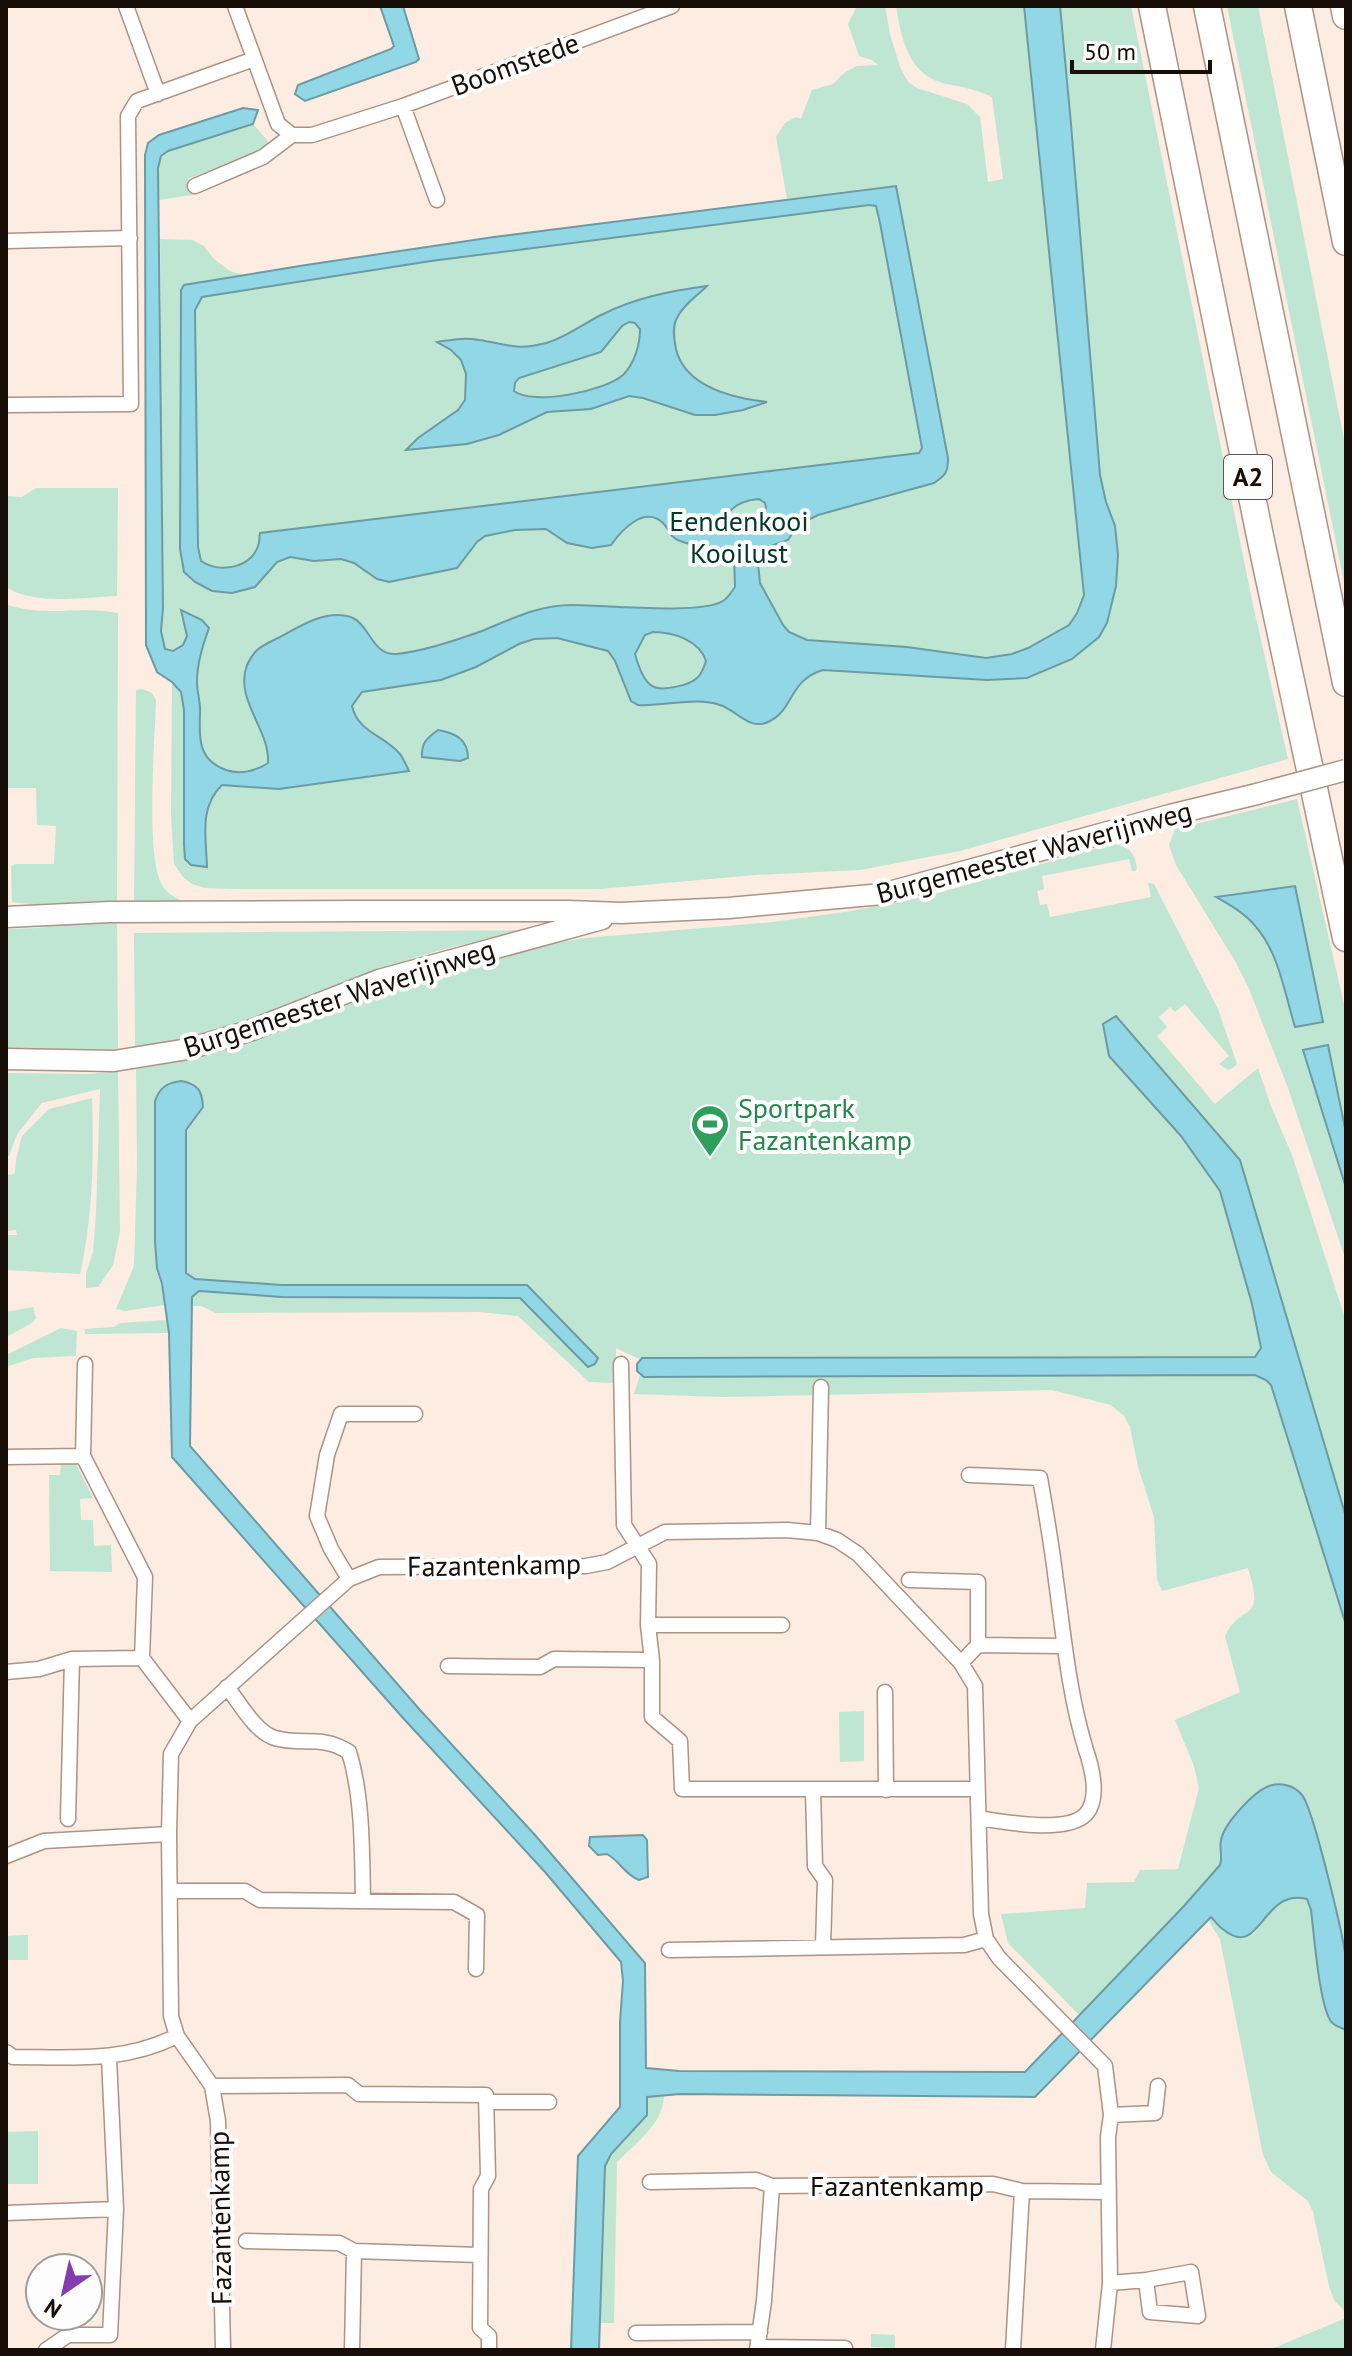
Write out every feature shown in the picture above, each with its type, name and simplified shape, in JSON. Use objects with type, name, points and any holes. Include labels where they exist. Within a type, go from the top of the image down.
[{"type":"highway","name":"A2","points":[[1152,6],[1346,938]]},
{"type":"highway","name":"A2","points":[[1207,6],[1346,683]]},
{"type":"highway","points":[[1298,6],[1346,242]]},
{"type":"highway","points":[[1344,6],[1346,16]]},
{"type":"street","points":[[126,6],[158,94]]},
{"type":"street","points":[[235,6],[278,124],[292,135]]},
{"type":"street","name":"Boomstede","points":[[195,186],[263,157],[292,135],[312,135],[403,106],[672,6]]},
{"type":"street","points":[[6,405],[131,404],[128,116],[137,101],[254,59]]},
{"type":"street","points":[[403,106],[437,200]]},
{"type":"street","points":[[6,241],[130,238]]},
{"type":"street","name":"Burgemeester Waverijnweg","points":[[6,917],[110,912],[621,913],[729,908],[882,894],[1346,770]]},
{"type":"street","name":"Burgemeester Waverijnweg","points":[[6,1059],[114,1061],[188,1049],[249,1031],[379,980],[621,913]]},
{"type":"street","points":[[85,1364],[83,1456],[145,1577],[142,1658],[190,1721]]},
{"type":"street","points":[[621,1364],[624,1525],[649,1564],[652,1717],[680,1741],[682,1789],[977,1789]]},
{"type":"street","points":[[818,1533],[821,1387]]},
{"type":"street","points":[[349,1579],[331,1549],[317,1516],[327,1455],[341,1414],[415,1414]]},
{"type":"street","points":[[6,1457],[83,1456]]},
{"type":"street","points":[[969,1475],[1040,1478],[1064,1646],[1078,1723],[1091,1763],[1094,1801],[1085,1815],[1073,1822],[1032,1826],[979,1818]]},
{"type":"street","name":"Fazantenkamp","points":[[223,2350],[218,2121],[212,2086],[177,2036],[171,2016],[171,1754],[190,1721],[349,1579],[379,1567],[586,1566],[607,1562],[665,1532],[787,1530],[818,1533],[837,1540],[858,1554],[961,1663],[975,1686],[981,1914],[986,1939]]},
{"type":"street","points":[[909,1580],[978,1582],[978,1645],[961,1663]]},
{"type":"street","points":[[648,1625],[782,1625]]},
{"type":"street","points":[[978,1645],[1064,1646]]},
{"type":"street","points":[[6,1672],[39,1669],[72,1659],[142,1658]]},
{"type":"street","points":[[68,1819],[72,1659]]},
{"type":"street","points":[[448,1666],[540,1667],[554,1659],[652,1660]]},
{"type":"street","points":[[227,1687],[254,1723],[273,1738],[335,1743],[349,1752],[355,1771],[363,1901]]},
{"type":"street","points":[[885,1692],[886,1790]]},
{"type":"street","points":[[813,1790],[815,1866],[825,1880],[823,1947]]},
{"type":"street","points":[[6,1856],[44,1841],[169,1834]]},
{"type":"street","points":[[170,1891],[245,1891],[260,1900],[454,1902],[477,1915],[476,1969]]},
{"type":"street","points":[[669,1950],[964,1945],[986,1939],[999,1958],[1105,2066],[1111,2115],[1108,2137],[1110,2283],[1103,2350]]},
{"type":"street","points":[[6,2052],[13,2057],[109,2058],[157,2046],[177,2036]]},
{"type":"street","points":[[46,2350],[68,2335],[110,2335],[116,2209],[109,2058]]},
{"type":"street","points":[[212,2086],[348,2085],[359,2094],[486,2095],[488,2176],[481,2189],[479,2255],[480,2328],[489,2336],[489,2350]]},
{"type":"street","points":[[1111,2115],[1155,2113],[1158,2086]]},
{"type":"street","points":[[486,2102],[549,2102]]},
{"type":"street","name":"Fazantenkamp","points":[[650,2182],[756,2180],[772,2186],[993,2184],[1022,2191],[1109,2192]]},
{"type":"street","name":"Fazantenkamp","points":[[758,2343],[772,2186]]},
{"type":"street","name":"Fazantenkamp","points":[[1013,2350],[1022,2191]]},
{"type":"street","points":[[6,2213],[116,2209]]},
{"type":"street","name":"Fazantenkamp","points":[[246,2241],[339,2243],[354,2251],[479,2255]]},
{"type":"street","points":[[352,2350],[354,2251]]},
{"type":"street","points":[[1110,2283],[1146,2280]]},
{"type":"street","points":[[636,2333],[845,2348]]},
{"type":"green space","name":"Eendenkooi Kooilust","points":[[857,6],[885,6],[890,34],[908,82],[917,88],[967,104],[980,117],[988,182],[1003,179],[992,97],[943,83],[922,72],[908,53],[896,6],[1024,6],[1084,595],[1073,620],[1116,586],[1118,555],[1115,526],[1100,475],[1060,6],[1131,6],[1253,605],[1288,759],[960,851],[860,870],[755,875],[600,889],[237,889],[205,888],[192,884],[174,864],[171,816],[172,682],[181,691],[153,648],[160,239],[192,240],[204,246],[214,259],[230,271],[243,275],[185,285],[888,186],[787,199],[776,137],[785,123],[796,117],[801,119],[812,90],[833,84],[856,66],[878,65],[859,56],[848,24]]},
{"type":"green space","points":[[1227,6],[1258,6],[1346,449],[1346,592]]},
{"type":"green space","points":[[253,124],[268,141],[266,149],[188,179],[192,195],[159,200],[158,167],[168,151]]},
{"type":"green space","points":[[36,488],[118,488],[117,596],[75,599],[31,597],[6,587],[6,496],[22,497]]},
{"type":"green space","points":[[6,604],[33,610],[118,613],[117,907],[70,909],[12,902],[11,866],[54,864],[56,826],[37,825],[36,788],[6,788]]},
{"type":"green space","points":[[136,690],[152,693],[156,700],[152,823],[157,870],[168,892],[193,906],[134,907]]},
{"type":"green space","points":[[1297,799],[1346,1013],[1346,1133],[1328,1045],[1303,1050],[1346,1188],[1346,1261],[1288,1088],[1249,989],[1176,865],[1169,845],[1175,829]],"holes":[[[1294,886],[1295,1026],[1276,962],[1265,937],[1248,919],[1217,897]]]},
{"type":"green space","name":"Sportpark Fazantenkamp","points":[[1112,844],[1123,846],[1133,854],[1135,871],[1132,871],[1129,859],[1042,876],[1044,889],[1037,891],[1040,905],[1047,904],[1050,917],[1151,897],[1148,883],[1154,884],[1218,1009],[1237,1064],[1228,1070],[1219,1064],[1229,1056],[1185,1004],[1175,1012],[1170,1007],[1159,1017],[1167,1027],[1157,1036],[1215,1104],[1258,1068],[1292,1155],[1346,1321],[1346,1517],[1240,1160],[1181,1136],[1220,1191],[1252,1304],[1261,1348],[1254,1357],[639,1359],[616,1348],[616,1383],[589,1382],[518,1316],[480,1312],[216,1313],[201,1306],[192,1306],[192,1297],[199,1291],[282,1297],[520,1298],[588,1367],[527,1285],[282,1285],[195,1279],[186,1273],[186,1130],[203,1107],[199,1087],[181,1081],[155,1101],[155,1243],[164,1305],[125,1311],[116,1309],[134,1266],[136,1069],[195,1058],[302,1023],[408,981],[517,949],[585,938],[773,922],[851,911],[928,896]]},
{"type":"green space","points":[[117,918],[118,1049],[90,1053],[6,1050],[6,929]]},
{"type":"green space","points":[[527,930],[408,960],[274,1011],[206,1033],[135,1047],[134,933]]},
{"type":"green space","points":[[118,1071],[120,1232],[113,1265],[98,1287],[86,1288],[96,1213],[100,1089],[42,1103],[17,1134],[6,1157],[6,1073],[89,1074]]},
{"type":"green space","points":[[92,1098],[92,1186],[80,1274],[6,1270],[6,1235],[17,1235],[16,1230],[6,1231],[6,1175],[15,1174],[22,1136],[49,1109]]},
{"type":"green space","points":[[33,1307],[36,1318],[32,1323],[6,1337],[6,1312]]},
{"type":"green space","points":[[166,1320],[169,1333],[85,1334],[85,1329]]},
{"type":"green space","points":[[61,1328],[77,1331],[76,1356],[33,1358],[6,1367],[6,1355]]},
{"type":"green space","points":[[640,1375],[1255,1375],[1266,1380],[1271,1385],[1346,1625],[1346,1958],[1309,1808],[1299,1792],[1290,1786],[1279,1785],[1264,1789],[1238,1811],[1223,1833],[1220,1865],[1080,2016],[1008,1943],[1001,1914],[1085,1908],[1087,1883],[1134,1882],[1140,1870],[1178,1869],[1199,1788],[1194,1766],[1175,1720],[1240,1692],[1225,1636],[1253,1605],[1253,1586],[1248,1568],[1162,1591],[1157,1579],[1154,1517],[1138,1467],[1130,1427],[1124,1416],[1111,1405],[1052,1390],[725,1397],[634,1394]]},
{"type":"green space","points":[[75,1462],[93,1498],[80,1499],[81,1520],[93,1520],[94,1546],[111,1545],[112,1572],[50,1571],[49,1475],[60,1475],[61,1464]]},
{"type":"green space","points":[[864,1711],[864,1761],[840,1762],[839,1712]]},
{"type":"green space","points":[[1299,1896],[1307,1898],[1311,1910],[1329,2018],[1334,2025],[1346,2030],[1346,2313],[1334,2300],[1329,2286],[1308,2201],[1271,2172],[1263,2155],[1220,1939],[1208,1920],[1211,1917],[1234,1934],[1254,1933],[1275,1904]]},
{"type":"green space","points":[[28,1935],[28,1960],[6,1960],[6,1936]]},
{"type":"green space","points":[[664,2096],[654,2124],[617,2162],[614,2323],[600,2323],[605,2166],[611,2154],[647,2116],[647,2097]]},
{"type":"green space","points":[[38,2131],[38,2184],[6,2184],[6,2132]]},
{"type":"green space","points":[[1346,2318],[1346,2350],[1271,2350],[1271,2349]]},
{"type":"green space","points":[[871,2334],[895,2335],[895,2348],[871,2347]]},
{"type":"water","points":[[380,6],[403,6],[419,59],[305,101],[295,94],[298,85],[394,46]]},
{"type":"water","points":[[1024,6],[1060,6],[1100,475],[1115,526],[1118,555],[1116,586],[1107,623],[1099,637],[1072,659],[1027,678],[987,680],[823,670],[804,680],[778,716],[763,724],[750,722],[711,702],[638,705],[631,701],[608,651],[557,638],[534,639],[441,680],[362,692],[352,706],[355,715],[365,728],[399,753],[409,771],[279,789],[222,785],[207,813],[207,867],[191,865],[185,859],[184,845],[184,710],[181,692],[157,672],[146,645],[145,155],[148,143],[159,135],[243,108],[258,110],[253,124],[168,151],[161,156],[158,168],[161,631],[165,649],[173,651],[183,645],[187,636],[181,610],[202,620],[209,628],[201,654],[197,686],[202,747],[217,766],[242,772],[268,763],[264,738],[245,690],[247,665],[259,648],[311,621],[329,616],[347,616],[361,624],[381,649],[388,653],[407,653],[479,632],[524,614],[559,606],[694,608],[711,605],[725,600],[735,587],[734,556],[719,548],[676,539],[663,523],[648,517],[634,522],[611,545],[592,548],[567,543],[546,529],[515,530],[485,536],[457,568],[389,582],[377,579],[354,563],[341,559],[314,561],[290,557],[277,562],[255,587],[232,593],[212,591],[184,572],[180,549],[181,290],[184,285],[494,237],[896,186],[948,458],[947,470],[934,483],[818,515],[798,525],[788,540],[762,549],[757,554],[760,583],[783,625],[789,632],[807,640],[907,647],[986,658],[1028,648],[1069,625],[1084,595]],"holes":[[[876,206],[880,223],[922,448],[919,453],[260,533],[254,554],[241,564],[225,568],[201,561],[198,547],[195,310],[202,297],[431,261]],[[759,499],[766,508],[756,526],[740,530],[728,523],[726,516],[732,509]],[[653,632],[669,634],[691,643],[706,661],[700,674],[694,681],[677,687],[658,688],[650,685],[635,654],[645,635]]]},
{"type":"water","points":[[707,286],[683,309],[675,322],[676,349],[681,362],[689,373],[712,388],[767,402],[743,410],[695,415],[629,396],[591,409],[547,412],[499,435],[467,444],[406,450],[458,410],[465,400],[466,374],[461,360],[437,342],[468,339],[512,346],[546,343],[626,304]],"holes":[[[635,323],[640,329],[636,353],[631,365],[614,381],[586,391],[552,397],[523,395],[514,391],[519,378],[601,352],[622,326]]]},
{"type":"water","points":[[438,730],[459,738],[466,746],[468,758],[460,761],[422,757],[426,741]]},
{"type":"water","points":[[1295,886],[1323,1022],[1295,1027],[1280,975],[1264,937],[1248,918],[1216,897]]},
{"type":"water","points":[[1116,1016],[1240,1160],[1346,1517],[1346,1625],[1271,1385],[1255,1375],[644,1377],[637,1371],[637,1364],[642,1358],[1255,1357],[1261,1348],[1252,1304],[1220,1191],[1181,1136],[1109,1056],[1103,1024]]},
{"type":"water","points":[[1328,1045],[1346,1133],[1346,1188],[1303,1050]]},
{"type":"water","points":[[181,1081],[198,1089],[203,1107],[186,1130],[186,1273],[195,1279],[282,1285],[527,1285],[598,1358],[595,1364],[588,1367],[520,1298],[282,1297],[199,1291],[192,1297],[190,1446],[645,1963],[646,2068],[679,2071],[1025,2072],[1220,1865],[1223,1833],[1240,1809],[1262,1789],[1278,1784],[1287,1785],[1302,1795],[1320,1848],[1344,1949],[1346,2030],[1333,2024],[1326,2011],[1307,1899],[1292,1898],[1280,1903],[1246,1936],[1236,1937],[1222,1929],[1211,1917],[1035,2097],[680,2094],[647,2097],[647,2115],[611,2154],[605,2166],[599,2350],[571,2350],[578,2156],[620,2107],[621,1962],[545,1872],[403,1718],[172,1457],[169,1333],[155,1242],[155,1101],[165,1086]]},
{"type":"water","points":[[643,1835],[647,1840],[648,1877],[639,1880],[612,1857],[598,1855],[589,1846],[590,1837]]},
{"type":"place","name":"Sportpark Fazantenkamp","points":[[710,1158]]}]
